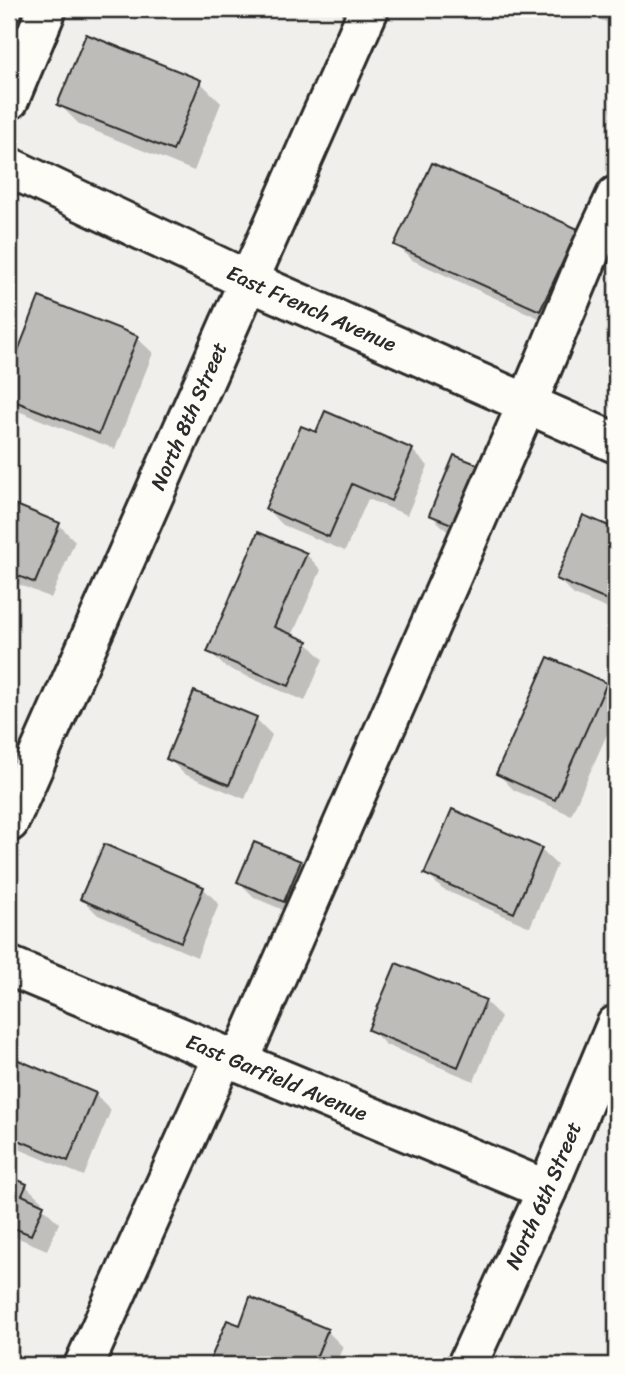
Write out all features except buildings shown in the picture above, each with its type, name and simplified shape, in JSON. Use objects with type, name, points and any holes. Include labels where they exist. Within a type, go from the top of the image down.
[{"type":"street","points":[[9,100],[47,9]]},
{"type":"street","name":"North 8th Street","points":[[9,822],[369,9]]},
{"type":"street","name":"East French Avenue","points":[[9,167],[249,281],[616,443]]},
{"type":"street","points":[[84,1365],[232,1059],[527,404],[590,252],[616,197]]},
{"type":"street","name":"East Garfield Avenue","points":[[9,966],[547,1190]]},
{"type":"street","name":"North 6th Street","points":[[467,1365],[547,1190],[616,1025]]}]
